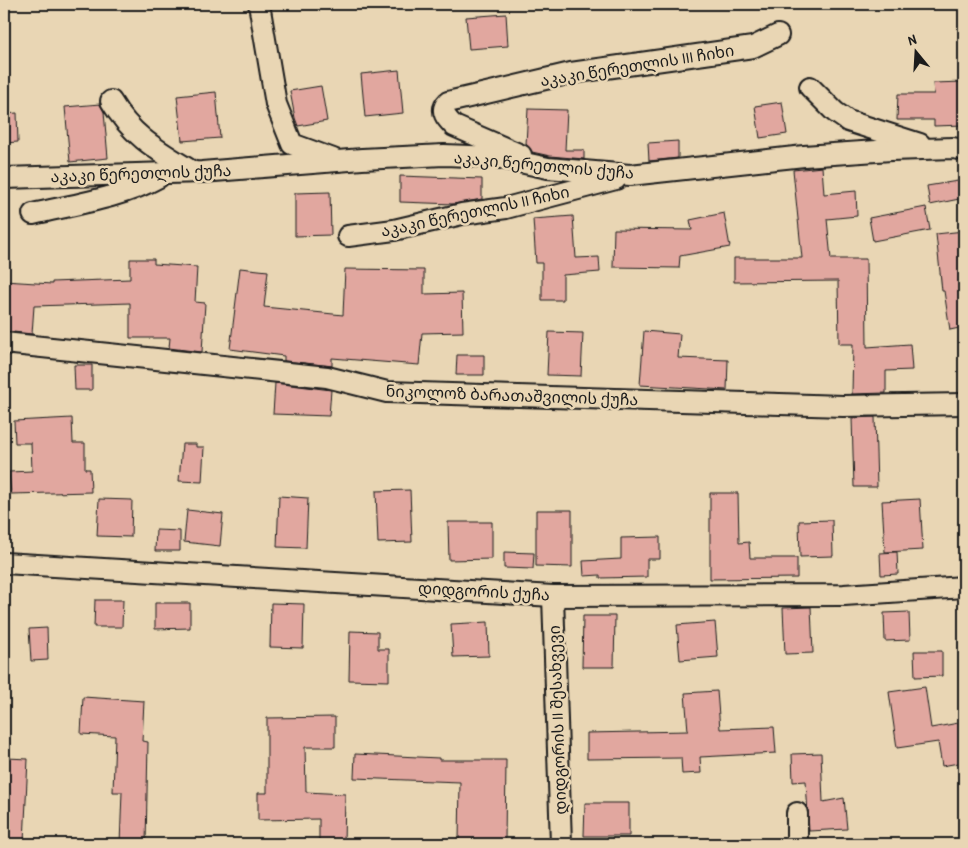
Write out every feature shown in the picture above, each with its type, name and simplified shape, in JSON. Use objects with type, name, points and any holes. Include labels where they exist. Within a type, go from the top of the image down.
[{"type":"street","points":[[259,4],[276,104],[292,144],[339,161]]},
{"type":"street","name":"აკაკი წერეთლის III ჩიხი","points":[[548,168],[497,143],[454,126],[447,119],[443,111],[444,106],[448,102],[571,73],[754,47],[778,35]]},
{"type":"street","points":[[810,87],[834,112],[848,121],[936,149]]},
{"type":"street","points":[[111,101],[130,129],[161,153],[193,172]]},
{"type":"street","name":"აკაკი წერეთლის ქუჩა","points":[[4,178],[193,172],[444,155],[496,158],[548,168],[630,175],[804,156],[953,148],[964,150]]},
{"type":"street","points":[[33,214],[121,194],[165,173]]},
{"type":"street","name":"აკაკი წერეთლის II ჩიხი","points":[[348,236],[379,232],[462,214],[506,208],[630,175]]},
{"type":"street","name":"ნიკოლოზ ბარათაშვილის ქუჩა","points":[[4,343],[328,377],[387,392],[843,406],[964,404]]},
{"type":"street","name":"დიდგორის ქუჩა","points":[[4,563],[553,596],[844,595],[964,587]]},
{"type":"street","name":"დიდგორის II შესახვევი","points":[[553,596],[561,844]]},
{"type":"street","points":[[797,813],[797,844]]},
{"type":"building","points":[[506,14],[508,46],[469,49],[466,17]]},
{"type":"building","points":[[399,70],[403,113],[365,117],[361,74]]},
{"type":"building","points":[[964,82],[964,125],[934,126],[934,120],[897,120],[898,94],[934,94],[933,83]]},
{"type":"building","points":[[321,86],[327,121],[298,126],[290,91]]},
{"type":"building","points":[[216,92],[220,138],[182,141],[177,96]]},
{"type":"building","points":[[782,102],[787,134],[760,138],[755,106]]},
{"type":"building","points":[[100,104],[104,112],[108,158],[70,162],[65,107]]},
{"type":"building","points":[[528,109],[567,110],[565,150],[584,150],[584,159],[550,156],[532,152],[526,144]]},
{"type":"building","points":[[17,113],[18,142],[4,143],[4,114]]},
{"type":"building","points":[[678,141],[678,158],[649,161],[648,143]]},
{"type":"building","points":[[822,167],[824,194],[856,191],[857,216],[827,219],[831,259],[866,259],[867,347],[910,344],[912,370],[886,371],[886,393],[852,394],[853,344],[839,344],[838,281],[734,282],[734,258],[802,258],[793,170]]},
{"type":"building","points":[[400,176],[482,179],[482,199],[454,204],[400,202]]},
{"type":"building","points":[[964,180],[964,198],[930,205],[927,186]]},
{"type":"building","points":[[330,192],[331,235],[295,236],[295,193]]},
{"type":"building","points":[[926,207],[930,230],[873,241],[869,218]]},
{"type":"building","points":[[724,213],[730,247],[680,256],[679,268],[613,267],[614,229],[692,230],[690,220]]},
{"type":"building","points":[[573,216],[576,258],[599,257],[600,272],[563,275],[563,300],[542,300],[542,263],[536,263],[533,219]]},
{"type":"building","points":[[964,231],[964,289],[962,289],[964,327],[950,330],[944,291],[942,291],[936,234]]},
{"type":"building","points":[[130,259],[154,259],[154,264],[197,267],[195,302],[205,303],[202,352],[169,348],[170,338],[130,338],[130,303],[34,306],[32,334],[4,331],[4,281],[52,284],[52,282],[130,279]]},
{"type":"building","points":[[240,268],[268,271],[264,307],[343,315],[345,269],[424,270],[424,294],[462,293],[463,332],[422,333],[419,365],[332,358],[332,366],[284,361],[284,356],[230,349]]},
{"type":"building","points":[[644,331],[680,334],[678,358],[728,360],[727,390],[640,385]]},
{"type":"building","points":[[549,332],[583,333],[581,376],[547,375]]},
{"type":"building","points":[[457,355],[484,355],[484,375],[456,375]]},
{"type":"building","points":[[74,365],[92,365],[92,390],[75,390]]},
{"type":"building","points":[[275,383],[331,390],[329,416],[273,414]]},
{"type":"building","points":[[875,417],[877,487],[854,487],[852,418]]},
{"type":"building","points":[[72,418],[73,443],[85,443],[85,469],[90,469],[91,492],[11,494],[9,472],[32,471],[31,443],[15,443],[14,421]]},
{"type":"building","points":[[182,444],[196,444],[196,447],[204,447],[202,482],[179,481]]},
{"type":"building","points":[[410,490],[412,542],[378,543],[376,491]]},
{"type":"building","points":[[710,493],[738,493],[739,543],[749,542],[750,558],[797,558],[797,578],[710,579]]},
{"type":"building","points":[[279,496],[308,498],[306,548],[277,547]]},
{"type":"building","points":[[99,499],[132,500],[131,537],[97,536]]},
{"type":"building","points":[[920,499],[923,550],[885,552],[882,501]]},
{"type":"building","points":[[187,510],[223,514],[220,546],[184,542]]},
{"type":"building","points":[[536,510],[572,510],[572,567],[536,566]]},
{"type":"building","points":[[832,520],[833,556],[800,557],[799,521]]},
{"type":"building","points":[[448,522],[492,522],[492,559],[449,560]]},
{"type":"building","points":[[156,530],[180,531],[180,551],[155,551]]},
{"type":"building","points":[[660,537],[660,559],[647,559],[647,577],[600,578],[600,575],[584,576],[583,561],[621,559],[621,538]]},
{"type":"building","points":[[504,552],[534,553],[533,569],[504,568]]},
{"type":"building","points":[[897,552],[898,574],[881,575],[880,553]]},
{"type":"building","points":[[95,600],[123,600],[122,627],[94,627]]},
{"type":"building","points":[[155,603],[190,603],[190,628],[155,629]]},
{"type":"building","points":[[271,603],[304,604],[303,648],[270,647]]},
{"type":"building","points":[[811,607],[813,653],[785,654],[783,608]]},
{"type":"building","points":[[909,612],[910,640],[885,641],[884,613]]},
{"type":"building","points":[[583,616],[615,616],[614,667],[582,667]]},
{"type":"building","points":[[488,622],[489,656],[453,657],[451,624]]},
{"type":"building","points":[[715,622],[718,657],[680,660],[677,625]]},
{"type":"building","points":[[47,628],[48,660],[31,661],[29,629]]},
{"type":"building","points":[[350,631],[378,632],[378,649],[389,649],[389,681],[349,680]]},
{"type":"building","points":[[914,651],[942,651],[942,676],[915,677]]},
{"type":"building","points":[[925,687],[931,728],[964,722],[964,762],[942,766],[938,742],[897,748],[889,692]]},
{"type":"building","points":[[717,691],[720,729],[774,727],[776,753],[700,757],[701,773],[682,774],[681,758],[587,759],[587,733],[688,731],[685,693]]},
{"type":"building","points":[[83,697],[144,701],[142,741],[148,742],[146,844],[120,844],[122,792],[113,792],[115,736],[81,734]]},
{"type":"building","points":[[335,717],[335,747],[305,747],[306,792],[345,794],[344,844],[319,844],[319,819],[258,820],[258,793],[267,793],[267,718]]},
{"type":"building","points":[[821,753],[823,802],[844,798],[847,829],[809,831],[806,781],[793,782],[792,754]]},
{"type":"building","points":[[355,754],[439,758],[439,760],[506,760],[505,841],[459,841],[460,782],[354,778]]},
{"type":"building","points":[[7,758],[28,759],[24,842],[4,841]]},
{"type":"building","points":[[585,803],[629,803],[629,836],[584,836]]}]
